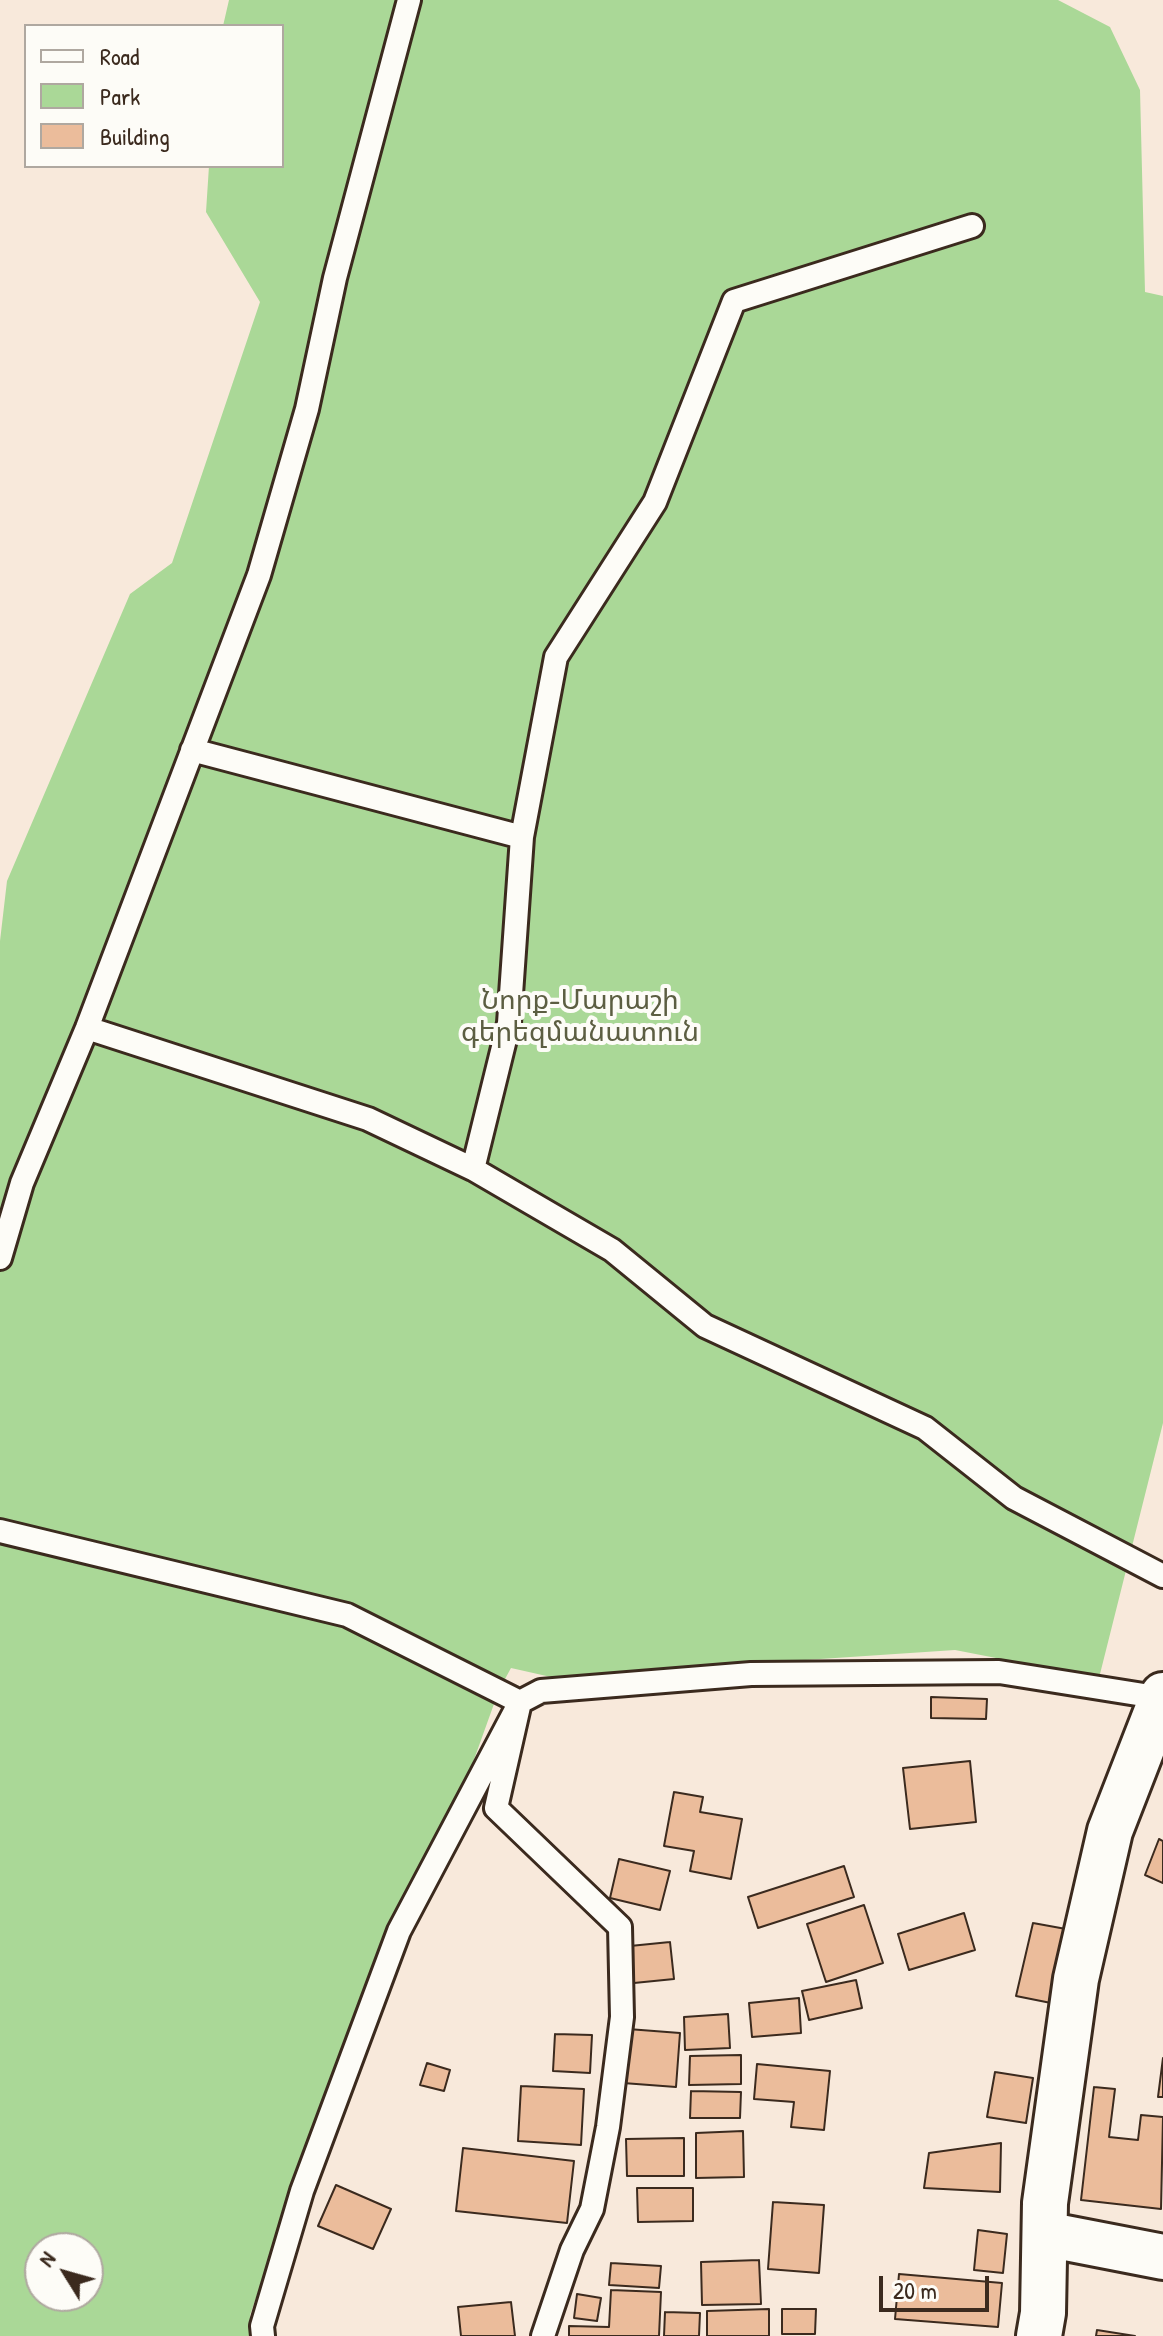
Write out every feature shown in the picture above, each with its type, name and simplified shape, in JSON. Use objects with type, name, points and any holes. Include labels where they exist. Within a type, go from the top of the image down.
[{"type":"street","points":[[1039,2336],[1043,2313],[1045,2203],[1076,1979],[1110,1831],[1162,1696]]},
{"type":"street","points":[[1045,2234],[1163,2257]]},
{"type":"lane","points":[[0,1258],[22,1183],[87,1028],[259,575],[307,409],[335,278],[409,0]]},
{"type":"lane","points":[[473,1169],[509,1023],[522,837],[556,657],[655,502],[734,301],[972,226]]},
{"type":"lane","points":[[192,750],[522,837]]},
{"type":"lane","points":[[87,1028],[368,1119],[473,1169],[612,1250],[705,1326],[925,1428],[1014,1498],[1163,1576]]},
{"type":"lane","points":[[0,1531],[347,1615],[520,1702]]},
{"type":"lane","points":[[263,2336],[262,2326],[302,2191],[399,1931],[520,1702],[541,1691],[767,1674],[999,1672],[1162,1696]]},
{"type":"lane","points":[[520,1702],[496,1808],[620,1927],[622,2017],[608,2127],[592,2209],[572,2250],[543,2336]]},
{"type":"green space","name":"Նորք-Մարաշի գերեզմանատուն","points":[[229,0],[1058,0],[1110,27],[1140,90],[1145,292],[1163,296],[1163,1423],[1099,1678],[955,1650],[551,1677],[511,1668],[499,1690],[458,1804],[382,1938],[250,2315],[252,2336],[0,2336],[0,941],[7,881],[130,594],[172,563],[260,302],[206,212],[209,168],[284,168],[284,24],[223,24]]},
{"type":"building","points":[[931,1697],[987,1699],[986,1719],[931,1718]]},
{"type":"building","points":[[970,1761],[976,1822],[910,1829],[903,1768]]},
{"type":"building","points":[[674,1792],[703,1797],[700,1812],[742,1819],[731,1879],[690,1871],[694,1851],[664,1846]]},
{"type":"building","points":[[1159,1839],[1163,1841],[1163,1883],[1145,1875]]},
{"type":"building","points":[[619,1859],[670,1871],[660,1910],[610,1898]]},
{"type":"building","points":[[844,1866],[854,1897],[758,1928],[748,1897]]},
{"type":"building","points":[[864,1905],[883,1963],[826,1982],[807,1924]]},
{"type":"building","points":[[964,1913],[975,1950],[909,1970],[898,1934]]},
{"type":"building","points":[[1033,1923],[1066,1929],[1051,2003],[1016,1996]]},
{"type":"building","points":[[670,1942],[674,1979],[634,1983],[630,1946]]},
{"type":"building","points":[[856,1980],[862,2008],[809,2020],[802,1991]]},
{"type":"building","points":[[799,1998],[801,2033],[752,2037],[749,2003]]},
{"type":"building","points":[[728,2014],[730,2048],[685,2050],[684,2017]]},
{"type":"building","points":[[628,2029],[680,2033],[676,2087],[623,2083]]},
{"type":"building","points":[[555,2034],[592,2035],[590,2073],[553,2071]]},
{"type":"building","points":[[741,2055],[741,2084],[689,2085],[690,2056]]},
{"type":"building","points":[[1163,2058],[1163,2097],[1158,2097]]},
{"type":"building","points":[[427,2063],[450,2070],[444,2091],[420,2085]]},
{"type":"building","points":[[757,2064],[830,2071],[824,2130],[791,2127],[794,2102],[754,2099]]},
{"type":"building","points":[[995,2072],[1033,2078],[1026,2123],[987,2117]]},
{"type":"building","points":[[521,2086],[584,2089],[581,2145],[518,2141]]},
{"type":"building","points":[[1094,2087],[1115,2089],[1109,2137],[1138,2140],[1141,2115],[1163,2117],[1161,2209],[1081,2200]]},
{"type":"building","points":[[691,2091],[741,2092],[740,2118],[690,2118]]},
{"type":"building","points":[[743,2131],[744,2177],[696,2178],[696,2133]]},
{"type":"building","points":[[684,2138],[684,2176],[627,2176],[626,2139]]},
{"type":"building","points":[[1001,2143],[1000,2192],[924,2188],[929,2153]]},
{"type":"building","points":[[463,2148],[574,2161],[567,2223],[456,2211]]},
{"type":"building","points":[[336,2185],[391,2209],[373,2249],[318,2226]]},
{"type":"building","points":[[637,2188],[693,2188],[693,2221],[638,2222]]},
{"type":"building","points":[[773,2202],[824,2205],[819,2273],[768,2269]]},
{"type":"building","points":[[978,2230],[1007,2234],[1003,2273],[974,2270]]},
{"type":"building","points":[[759,2260],[761,2304],[702,2305],[701,2262]]},
{"type":"building","points":[[611,2263],[661,2266],[659,2288],[609,2285]]},
{"type":"building","points":[[899,2274],[1002,2283],[998,2327],[895,2319]]},
{"type":"building","points":[[611,2290],[661,2292],[659,2336],[569,2336],[569,2326],[609,2327]]},
{"type":"building","points":[[577,2294],[601,2298],[597,2321],[574,2318]]},
{"type":"building","points":[[511,2302],[515,2336],[461,2336],[458,2307]]},
{"type":"building","points":[[769,2309],[769,2336],[707,2336],[707,2311]]},
{"type":"building","points":[[782,2309],[816,2309],[815,2334],[782,2334]]},
{"type":"building","points":[[665,2312],[700,2313],[699,2336],[664,2336]]},
{"type":"building","points":[[1097,2330],[1135,2336],[1096,2336]]}]
